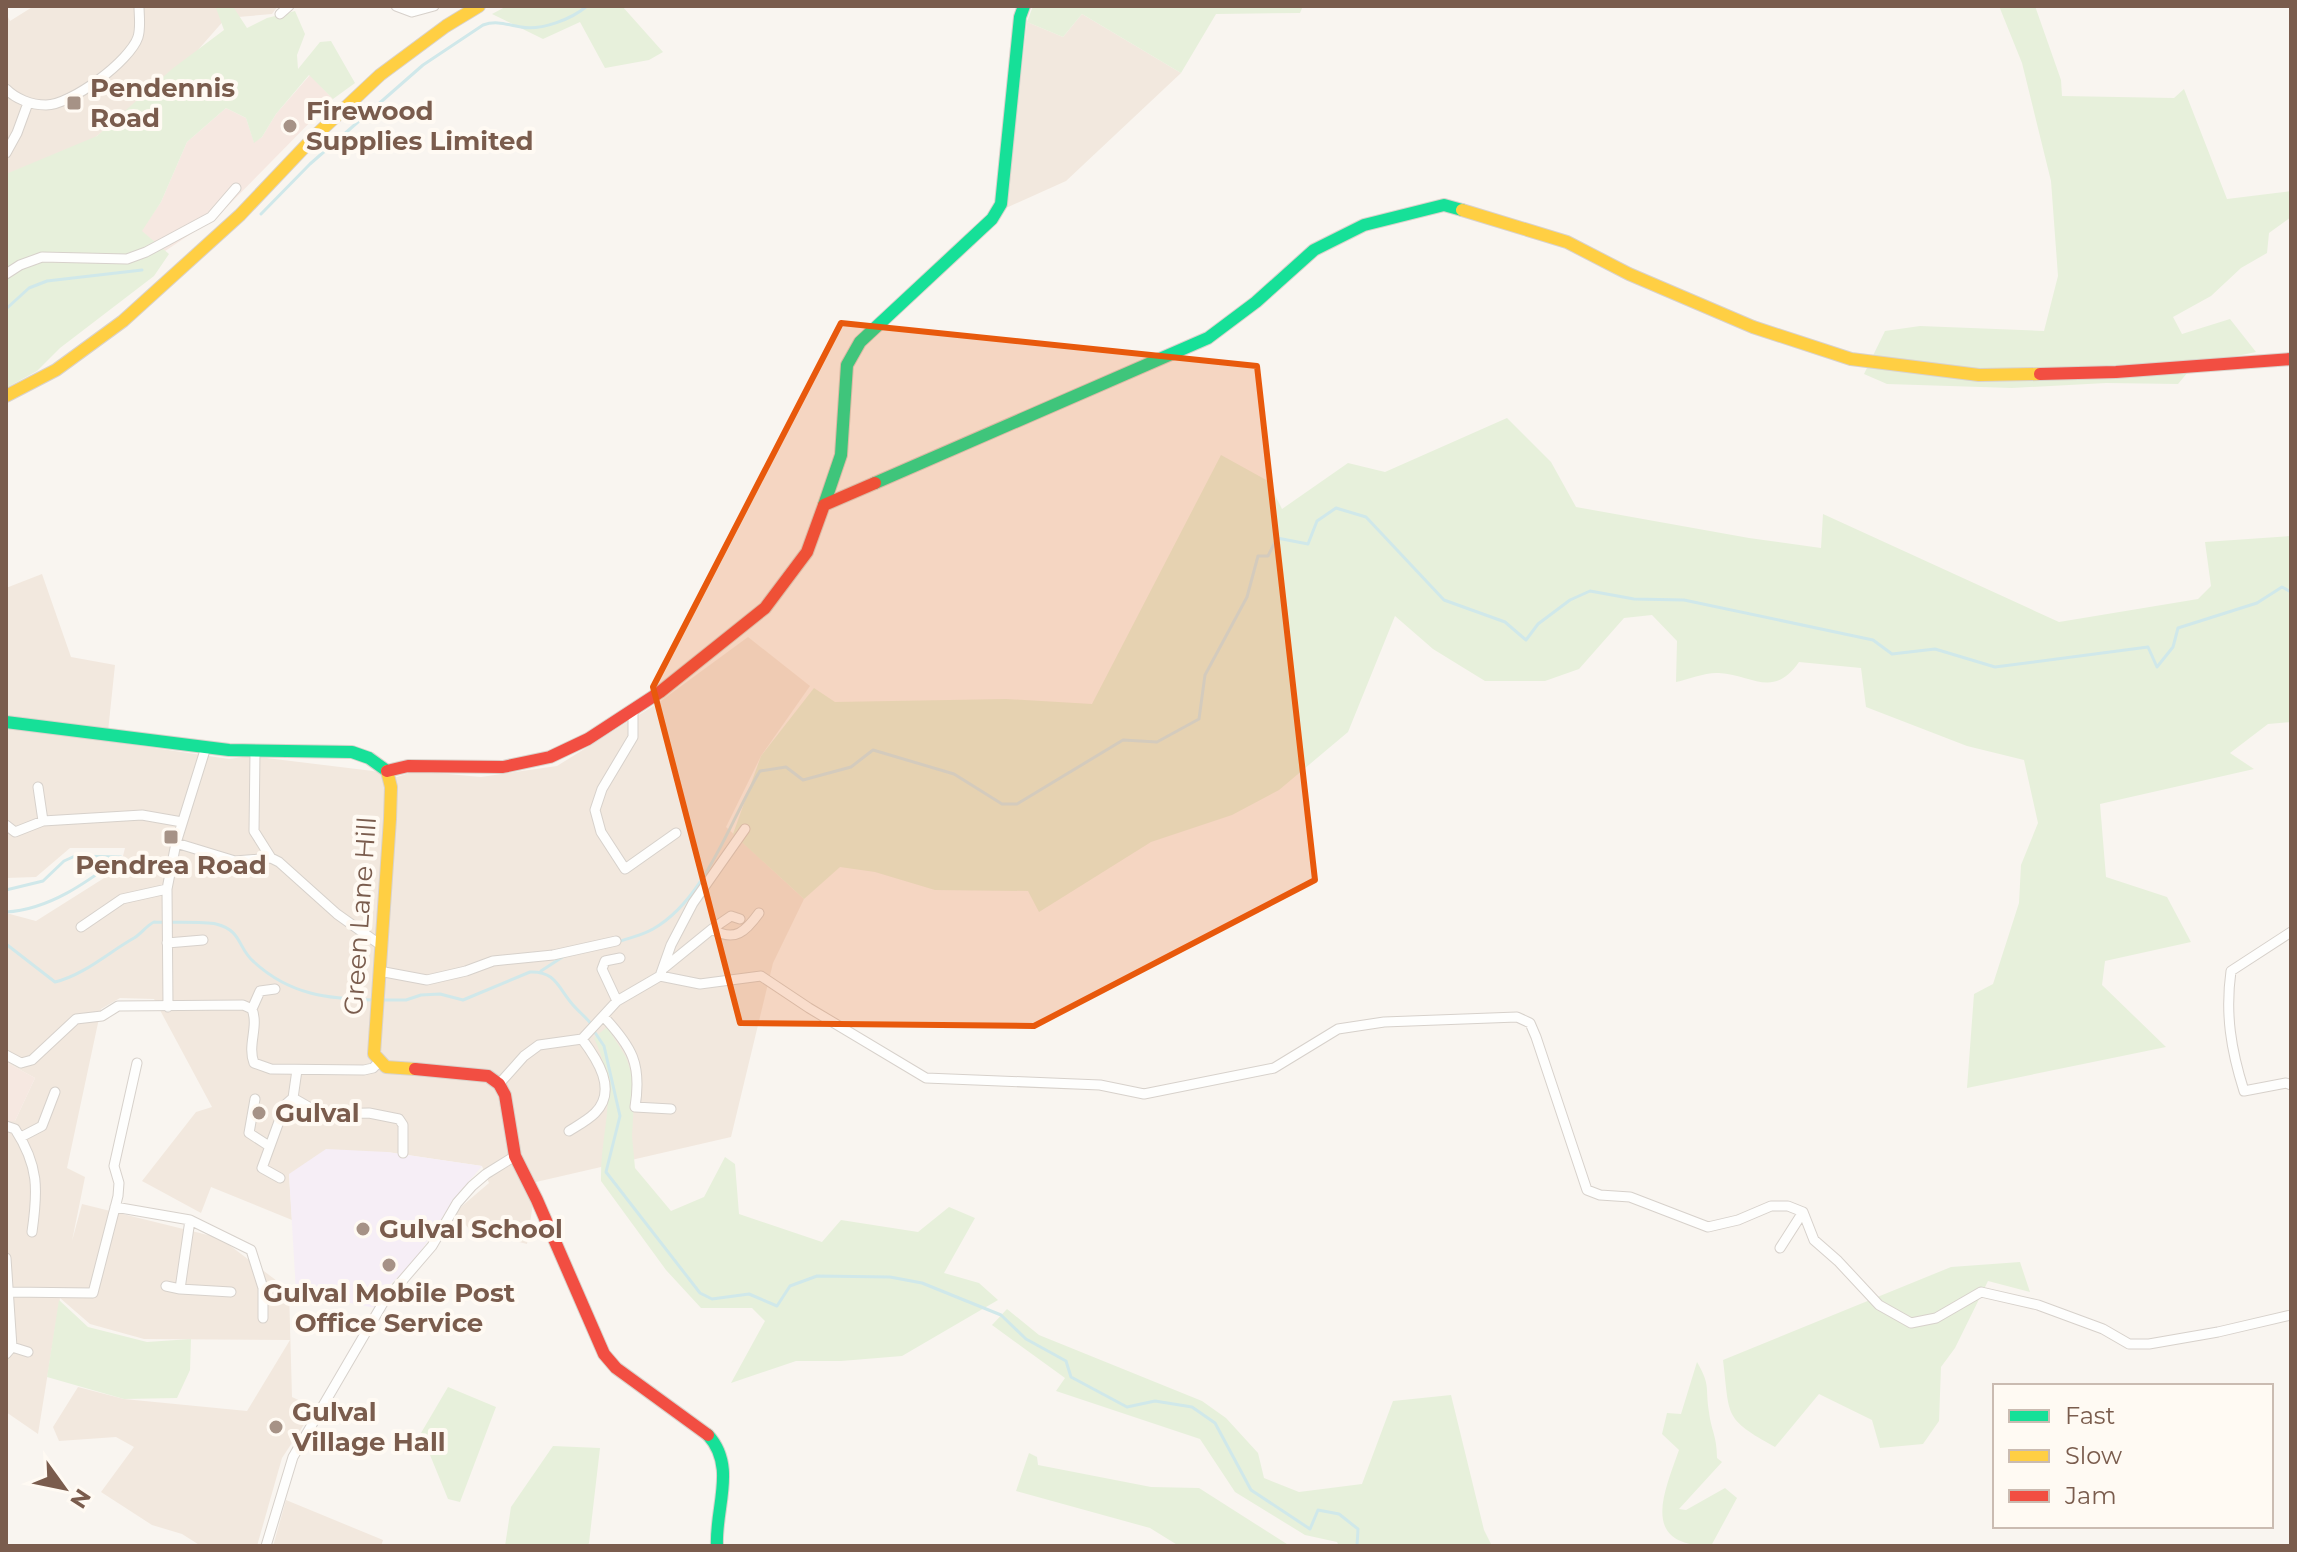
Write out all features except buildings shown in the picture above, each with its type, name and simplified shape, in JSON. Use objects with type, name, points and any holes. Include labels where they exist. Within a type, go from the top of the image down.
[{"type":"main road","points":[[6,396],[56,370],[123,321],[240,215],[315,136],[380,75],[446,26],[479,6]]},
{"type":"main road","points":[[6,722],[255,752],[352,752],[369,758],[387,771],[408,766],[519,765],[550,757],[576,745],[633,712],[765,608],[807,552],[841,455],[847,365],[860,342],[992,219],[1001,204],[1020,17],[1024,6]]},
{"type":"main road","points":[[824,505],[1208,338],[1256,302],[1314,250],[1364,225],[1444,205],[1567,242],[1629,274],[1753,327],[1851,359],[1979,375],[2116,372],[2291,359]]},
{"type":"main road","name":"Green Lane Hill","points":[[379,1062],[374,1054],[375,1012],[391,803],[387,771]]},
{"type":"main road","points":[[379,1062],[386,1067],[488,1076],[499,1084],[505,1095],[515,1156],[604,1354],[616,1368],[707,1434],[717,1445],[724,1475],[716,1525],[717,1546]]},
{"type":"street","points":[[6,89],[28,103],[48,106],[85,89],[120,64],[138,36],[139,6]]},
{"type":"street","points":[[280,14],[289,6]]},
{"type":"street","points":[[396,6],[412,12],[434,6]]},
{"type":"street","points":[[6,153],[28,103]]},
{"type":"street","points":[[6,274],[42,257],[127,259],[146,252],[211,217],[236,188]]},
{"type":"street","points":[[633,712],[633,737],[602,789],[595,810],[601,832],[625,869],[676,833]]},
{"type":"street","points":[[168,1007],[167,889],[176,843],[206,747]]},
{"type":"street","points":[[255,752],[254,831],[271,858],[337,914],[382,946]]},
{"type":"street","points":[[38,787],[43,821]]},
{"type":"street","points":[[6,825],[15,832],[43,821],[142,815],[182,822]]},
{"type":"street","points":[[662,972],[671,945],[693,903],[745,829]]},
{"type":"street","points":[[176,843],[235,861],[271,858]]},
{"type":"street","points":[[81,927],[122,899],[167,889]]},
{"type":"street","points":[[712,929],[736,936],[744,933],[759,913]]},
{"type":"street","points":[[499,1084],[524,1056],[539,1045],[584,1037],[617,1001],[662,972],[712,929],[731,916],[740,919]]},
{"type":"street","points":[[2291,932],[2231,971],[2227,1001],[2229,1035],[2244,1091],[2286,1083],[2291,1085]]},
{"type":"street","points":[[167,943],[203,940]]},
{"type":"street","points":[[379,971],[427,980],[493,961],[553,955],[616,941]]},
{"type":"street","points":[[617,1001],[602,969],[605,961],[620,958]]},
{"type":"street","points":[[662,972],[700,984],[761,976],[926,1078],[1100,1085],[1144,1094],[1274,1068],[1338,1029],[1384,1022],[1517,1017],[1530,1023],[1536,1037],[1587,1190],[1600,1195],[1630,1197],[1708,1227],[1738,1220],[1771,1206],[1788,1206],[1803,1212],[1814,1240],[1879,1305],[1911,1323],[1936,1318],[1981,1292],[2038,1305],[2103,1329],[2129,1344],[2149,1344],[2218,1332],[2291,1315]]},
{"type":"street","points":[[252,1009],[260,991],[275,989]]},
{"type":"street","points":[[6,1055],[21,1063],[32,1060],[76,1019],[102,1016],[118,1006],[243,1005],[252,1009],[256,1019],[251,1055],[254,1063],[271,1069],[364,1070],[373,1068],[379,1062]]},
{"type":"street","points":[[600,1020],[626,1041],[636,1063],[639,1086],[635,1107],[671,1109]]},
{"type":"street","points":[[569,1131],[596,1113],[604,1098],[604,1075],[584,1037]]},
{"type":"street","points":[[9,1292],[93,1293],[115,1207],[119,1183],[114,1166],[137,1063]]},
{"type":"street","points":[[280,1178],[262,1168],[285,1105],[293,1098],[297,1070]]},
{"type":"street","points":[[21,1137],[42,1126],[55,1092]]},
{"type":"street","points":[[293,1098],[321,1114],[369,1113],[399,1119],[403,1125],[403,1153]]},
{"type":"street","points":[[255,1099],[249,1133],[269,1146]]},
{"type":"street","points":[[6,1126],[15,1129],[28,1148],[38,1192],[32,1232]]},
{"type":"street","points":[[266,1546],[293,1457],[383,1303],[432,1246],[457,1203],[472,1186],[515,1156]]},
{"type":"street","points":[[115,1207],[190,1220],[251,1250],[263,1288],[263,1318]]},
{"type":"street","points":[[1780,1248],[1803,1212]]},
{"type":"street","points":[[180,1289],[190,1220]]},
{"type":"street","points":[[6,1258],[9,1351],[28,1352]]},
{"type":"street","points":[[166,1286],[231,1292]]},
{"type":"highlighted area","points":[[841,323],[1257,366],[1315,880],[1034,1026],[740,1023],[653,687]]},
{"type":"shaded area","points":[[34,6],[278,6],[272,14],[226,18],[190,59],[80,150],[6,181],[6,13],[10,21]]},
{"type":"shaded area","points":[[1082,14],[1181,73],[1066,181],[1006,208],[1027,22],[1063,37]]},
{"type":"shaded area","points":[[310,75],[333,99],[218,216],[165,251],[141,231],[161,202],[187,142],[226,108],[246,118],[254,142],[262,137],[276,114]]},
{"type":"shaded area","points":[[42,574],[71,657],[115,665],[107,741],[229,759],[250,756],[373,771],[397,777],[415,771],[481,777],[557,766],[658,703],[748,637],[810,686],[761,756],[726,827],[804,899],[773,963],[731,1137],[536,1182],[527,1244],[470,1230],[455,1212],[489,1183],[482,1166],[387,1152],[289,1174],[292,1220],[211,1187],[201,1213],[142,1181],[196,1112],[212,1107],[154,999],[120,998],[101,1009],[67,1168],[85,1177],[72,1241],[82,1204],[220,1238],[289,1290],[292,1397],[315,1408],[282,1458],[257,1546],[201,1546],[182,1534],[152,1525],[101,1492],[134,1447],[116,1437],[59,1441],[53,1427],[78,1387],[124,1399],[247,1411],[290,1340],[144,1339],[90,1324],[60,1298],[38,1434],[6,1412],[6,1121],[15,1121],[35,1078],[6,1062],[6,913],[36,921],[120,868],[125,848],[70,848],[36,877],[6,878],[6,588]]},
{"type":"shaded area","points":[[6,1062],[35,1078],[15,1121],[6,1121]]},
{"type":"shaded area","name":"Gulval School","points":[[326,1149],[387,1152],[482,1166],[453,1200],[418,1256],[391,1284],[375,1308],[296,1292],[289,1174]]},
{"type":"shaded area","points":[[286,1500],[383,1540],[381,1546],[273,1546]]},
{"type":"green space","points":[[507,6],[622,6],[663,52],[649,60],[605,68],[580,22],[543,39],[492,14]]},
{"type":"green space","points":[[1033,6],[1303,6],[1300,13],[1216,14],[1181,73],[1082,14],[1063,37],[1027,22]]},
{"type":"green space","points":[[1999,6],[2035,6],[2061,80],[2062,96],[2174,98],[2184,89],[2227,199],[2291,191],[2291,217],[2269,233],[2267,253],[2241,268],[2211,296],[2173,317],[2182,334],[2230,319],[2256,352],[2194,365],[2178,384],[2106,383],[2012,388],[1887,384],[1864,374],[1885,331],[1920,326],[2044,331],[2058,276],[2051,181],[2022,63]]},
{"type":"green space","points":[[216,8],[234,8],[247,28],[267,18],[295,11],[305,34],[297,55],[298,69],[320,42],[331,41],[355,83],[333,99],[309,75],[276,114],[262,137],[254,143],[246,118],[226,108],[187,142],[161,202],[142,231],[169,254],[154,276],[60,348],[37,371],[6,388],[6,174],[97,136],[172,69],[224,30]]},
{"type":"green space","points":[[1507,418],[1551,462],[1576,507],[1821,548],[1823,514],[2059,622],[2198,599],[2211,586],[2205,542],[2290,536],[2291,722],[2268,724],[2230,753],[2254,769],[2100,804],[2106,877],[2167,897],[2191,942],[2105,961],[2102,985],[2166,1047],[1967,1088],[1974,994],[1993,984],[2019,903],[2021,865],[2038,823],[2024,760],[1967,746],[1866,707],[1861,668],[1799,662],[1780,680],[1771,682],[1714,673],[1676,682],[1677,641],[1652,615],[1624,618],[1579,669],[1545,681],[1485,681],[1433,649],[1395,616],[1348,732],[1279,790],[1232,815],[1151,842],[1039,912],[1028,891],[935,890],[875,872],[840,867],[804,899],[733,834],[761,756],[814,688],[835,702],[1006,699],[1092,704],[1221,455],[1268,481],[1282,509],[1348,463],[1385,472]]},
{"type":"green space","points":[[607,1027],[626,1057],[635,1084],[632,1136],[635,1168],[671,1211],[704,1197],[725,1157],[735,1164],[739,1214],[822,1242],[841,1220],[918,1232],[949,1207],[975,1218],[944,1273],[979,1283],[998,1300],[902,1356],[796,1361],[731,1383],[765,1321],[752,1308],[701,1308],[666,1270],[601,1181],[608,1093],[602,1058],[594,1038]]},
{"type":"green space","points":[[2020,1262],[2030,1292],[1988,1281],[1955,1348],[1941,1367],[1939,1421],[1923,1444],[1880,1448],[1872,1420],[1819,1394],[1775,1447],[1746,1429],[1732,1414],[1723,1360],[1951,1267]]},
{"type":"green space","points":[[59,1300],[88,1327],[147,1342],[191,1339],[190,1370],[177,1398],[124,1399],[47,1377]]},
{"type":"green space","points":[[1007,1309],[1039,1335],[1202,1401],[1226,1418],[1258,1453],[1264,1478],[1299,1492],[1362,1484],[1393,1401],[1451,1395],[1484,1530],[1492,1546],[1339,1546],[1337,1542],[1305,1535],[1235,1492],[1200,1439],[1056,1391],[1065,1378],[992,1325]]},
{"type":"green space","points":[[1697,1362],[1706,1382],[1717,1458],[1722,1462],[1679,1509],[1686,1510],[1725,1488],[1737,1498],[1711,1546],[1688,1544],[1674,1537],[1665,1527],[1662,1514],[1679,1450],[1662,1434],[1667,1413],[1681,1414]]},
{"type":"green space","points":[[448,1387],[496,1407],[460,1502],[448,1499],[421,1433]]},
{"type":"green space","points":[[553,1446],[600,1448],[589,1543],[587,1546],[505,1546],[511,1507]]},
{"type":"green space","points":[[1029,1453],[1037,1457],[1038,1465],[1151,1487],[1199,1488],[1290,1546],[1179,1546],[1150,1528],[1016,1491]]},
{"type":"waterway","points":[[261,214],[310,164],[423,65],[483,25],[547,26],[587,6]]},
{"type":"waterway","points":[[6,309],[29,288],[47,281],[142,270]]},
{"type":"waterway","points":[[618,942],[653,929],[672,916],[688,899],[715,857],[760,771],[786,767],[803,780],[851,767],[873,750],[954,774],[1002,804],[1017,804],[1123,740],[1157,742],[1199,719],[1205,675],[1247,597],[1258,556],[1268,556],[1277,538],[1308,544],[1317,521],[1336,508],[1366,517],[1444,600],[1505,622],[1526,640],[1538,624],[1570,600],[1590,591],[1634,599],[1684,600],[1873,640],[1892,654],[1935,649],[1995,667],[2148,647],[2157,667],[2173,647],[2178,628],[2257,603],[2282,587],[2291,592]]},
{"type":"waterway","points":[[6,890],[43,881],[64,861],[75,856],[121,857]]},
{"type":"waterway","points":[[6,912],[52,900],[81,885],[121,857],[151,873]]},
{"type":"waterway","points":[[6,944],[55,982],[86,969],[154,922],[210,923],[231,931],[249,957],[281,982],[310,993],[375,1000]]},
{"type":"waterway","points":[[541,971],[564,956]]},
{"type":"waterway","points":[[382,1000],[406,1000],[440,994],[463,1000],[530,972],[539,972],[556,982],[591,1024]]},
{"type":"waterway","points":[[594,1031],[604,1046],[620,1116],[606,1172],[700,1293],[712,1299],[749,1294],[777,1306],[790,1286],[817,1276],[890,1277],[922,1283],[1001,1315],[1026,1339],[1066,1361],[1071,1377],[1127,1407],[1155,1401],[1192,1407],[1215,1423],[1251,1490],[1310,1529],[1318,1510],[1339,1514],[1358,1529],[1357,1546]]},
{"type":"traffic: fast","points":[[824,505],[841,455],[847,365],[860,342],[992,219],[1001,204],[1020,17],[1024,6]]},
{"type":"traffic: fast","points":[[875,483],[1208,338],[1256,302],[1314,250],[1364,225],[1444,205],[1462,210]]},
{"type":"traffic: fast","points":[[6,722],[229,750],[352,752],[369,758],[387,771]]},
{"type":"traffic: fast","points":[[708,1435],[717,1447],[723,1474],[717,1546]]},
{"type":"traffic: slow","points":[[6,396],[56,370],[123,321],[240,215],[315,136],[380,75],[446,26],[479,6]]},
{"type":"traffic: slow","points":[[1462,210],[1567,242],[1629,274],[1753,327],[1851,359],[1979,375],[2040,374]]},
{"type":"traffic: slow","points":[[387,771],[391,787],[390,819],[374,1054],[386,1067],[415,1069]]},
{"type":"traffic: jam","points":[[2040,374],[2116,372],[2291,359]]},
{"type":"traffic: jam","points":[[387,771],[408,766],[503,767],[550,757],[588,739],[660,692],[765,608],[807,552],[824,505],[875,483]]},
{"type":"traffic: jam","points":[[415,1069],[488,1076],[499,1084],[505,1095],[515,1156],[604,1354],[616,1368],[708,1435]]},
{"type":"place","name":"Pendennis Road","points":[[74,103]]},
{"type":"place","name":"Firewood Supplies Limited","points":[[290,126]]},
{"type":"place","name":"Pendrea Road","points":[[171,837]]},
{"type":"place","name":"Gulval","points":[[259,1113]]},
{"type":"place","name":"Gulval School","points":[[363,1229]]},
{"type":"place","name":"Gulval Mobile Post Office Service","points":[[389,1265]]},
{"type":"place","name":"Gulval Village Hall","points":[[276,1427]]}]
